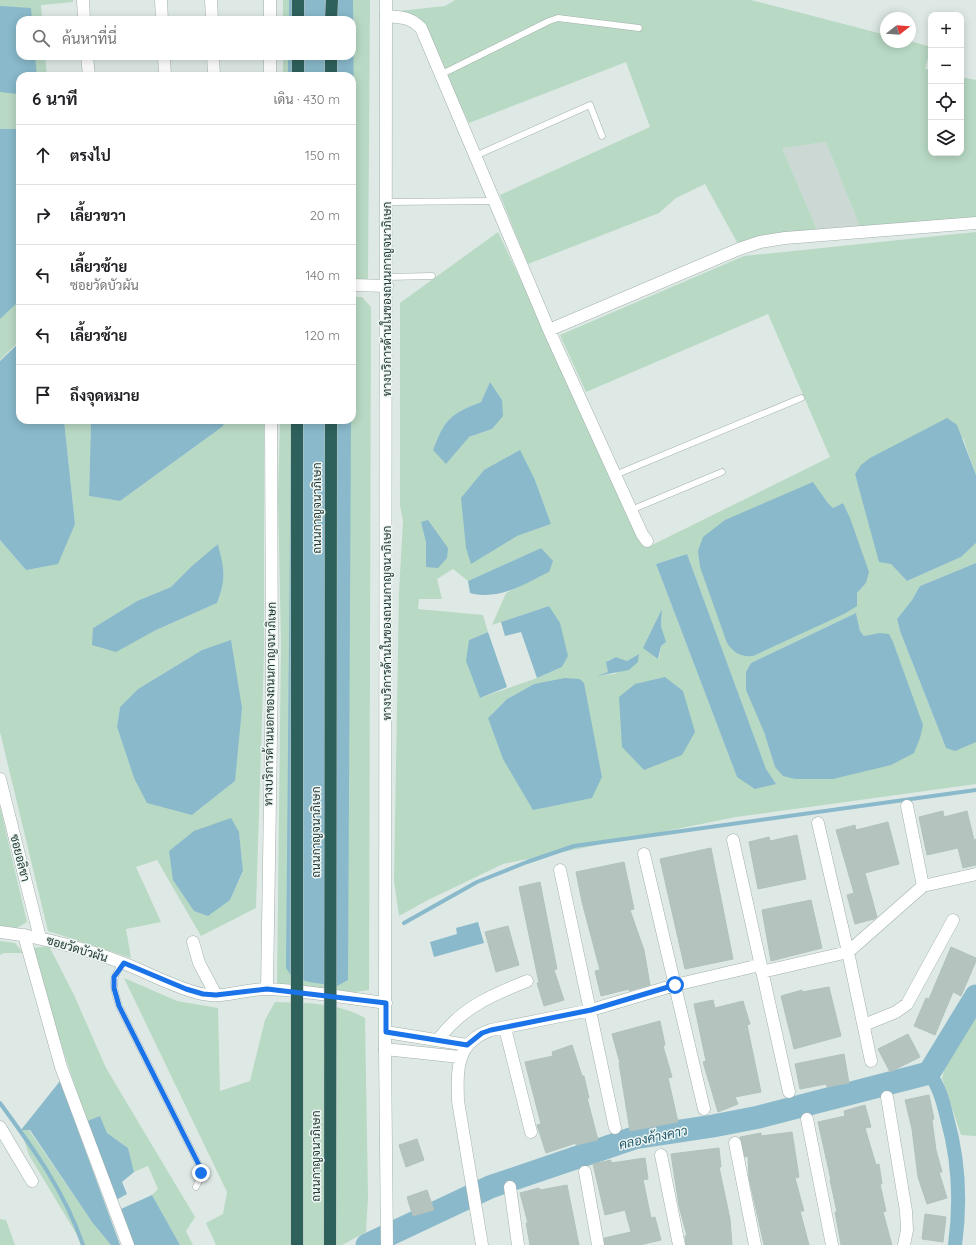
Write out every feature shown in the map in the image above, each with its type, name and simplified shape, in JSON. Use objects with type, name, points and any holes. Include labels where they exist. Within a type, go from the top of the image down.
[{"type":"highway","points":[[298,0],[298,16]]},
{"type":"highway","points":[[332,0],[332,16]]},
{"type":"highway","points":[[298,60],[298,72]]},
{"type":"highway","points":[[331,60],[331,72]]},
{"type":"highway","name":"ถนนกาญจนาภิเษก","points":[[297,424],[297,1245]]},
{"type":"highway","name":"ถนนกาญจนาภิเษก","points":[[330,1245],[331,424]]},
{"type":"street","points":[[83,0],[84,16]]},
{"type":"street","points":[[161,0],[162,16]]},
{"type":"street","points":[[211,0],[212,16]]},
{"type":"street","points":[[270,0],[270,16]]},
{"type":"street","name":"ทางบริการด้านในของถนนกาญจนาภิเษก","points":[[386,0],[387,281],[385,1049],[387,1245]]},
{"type":"street","points":[[386,16],[406,17],[414,21],[421,28],[549,330],[631,510],[647,541]]},
{"type":"street","points":[[87,60],[88,72]]},
{"type":"street","points":[[164,60],[165,72]]},
{"type":"street","points":[[213,60],[214,72]]},
{"type":"street","points":[[270,60],[270,72]]},
{"type":"street","points":[[549,330],[739,249],[760,242],[785,238],[976,223]]},
{"type":"street","points":[[356,285],[387,281]]},
{"type":"street","name":"ทางบริการด้านนอกของถนนกาญจนาภิเษก","points":[[267,989],[272,672],[271,424]]},
{"type":"street","name":"ซอยอลิชา","points":[[0,779],[40,938]]},
{"type":"street","points":[[907,806],[923,886]]},
{"type":"street","points":[[818,823],[848,952],[871,1061]]},
{"type":"street","points":[[733,840],[789,1092]]},
{"type":"street","points":[[644,854],[704,1109]]},
{"type":"street","points":[[560,870],[615,1128]]},
{"type":"street","points":[[482,1245],[458,1101],[457,1078],[460,1057],[467,1045],[482,1033],[591,1010],[675,985],[848,952],[923,886],[976,874]]},
{"type":"street","points":[[864,1026],[896,1012],[907,1004],[953,920]]},
{"type":"street","name":"ซอยวัดบัวผัน","points":[[0,932],[24,935],[70,945],[124,963],[186,989],[203,994],[216,995],[267,989],[386,1003]]},
{"type":"street","points":[[24,935],[35,970],[59,1062],[128,1245]]},
{"type":"street","points":[[193,942],[202,969],[216,995]]},
{"type":"street","points":[[438,1040],[448,1026],[480,1001],[527,981]]},
{"type":"street","points":[[505,1028],[531,1132]]},
{"type":"street","points":[[386,1032],[467,1045]]},
{"type":"street","points":[[385,1049],[460,1057]]},
{"type":"street","points":[[888,1097],[906,1211],[907,1230],[904,1245]]},
{"type":"street","points":[[807,1119],[832,1245]]},
{"type":"street","points":[[0,1127],[32,1181]]},
{"type":"street","points":[[735,1143],[755,1245]]},
{"type":"street","points":[[661,1156],[679,1245]]},
{"type":"street","points":[[585,1172],[598,1245]]},
{"type":"street","points":[[510,1187],[518,1245]]},
{"type":"lane","points":[[440,75],[549,21],[558,18],[639,28]]},
{"type":"lane","points":[[474,156],[590,105],[602,136]]},
{"type":"lane","points":[[387,202],[494,201]]},
{"type":"lane","points":[[387,281],[432,276]]},
{"type":"lane","points":[[615,475],[801,398]]},
{"type":"lane","points":[[631,510],[722,472]]},
{"type":"lane","points":[[124,963],[114,977],[114,988],[119,1006],[199,1165],[201,1176],[196,1187]]},
{"type":"shaded area","points":[[826,142],[860,227],[817,230],[782,148]]},
{"type":"green space","points":[[0,0],[73,0],[73,2],[41,5],[42,16],[16,16],[16,60],[45,60],[47,72],[16,72],[16,344],[0,360]]},
{"type":"green space","points":[[283,0],[370,0],[368,279],[356,279],[356,72],[283,72],[283,60],[356,60],[356,16],[283,16]]},
{"type":"green space","points":[[455,0],[751,0],[880,33],[880,48],[916,48],[916,43],[928,46],[928,58],[925,69],[928,70],[928,156],[964,156],[964,78],[976,80],[976,219],[860,227],[826,142],[782,148],[817,230],[738,244],[705,184],[676,198],[659,213],[528,264],[500,195],[650,127],[626,62],[469,123],[418,17],[399,11],[445,6]]},
{"type":"green space","points":[[498,232],[648,547],[830,457],[768,314],[586,392],[560,335],[744,256],[976,232],[976,475],[963,438],[855,474],[860,490],[891,564],[907,581],[961,557],[976,543],[976,563],[920,586],[912,600],[897,619],[900,631],[946,748],[976,742],[976,784],[736,817],[503,864],[428,900],[399,916],[394,881],[399,592],[403,520],[400,506],[400,303]],"holes":[[[490,382],[492,429],[433,450],[445,424],[455,414],[481,402]],[[535,480],[551,524],[517,536]],[[827,502],[833,508],[843,503],[866,583],[857,593],[857,606]],[[541,548],[549,572],[506,593],[492,625],[549,606],[568,656],[562,667],[537,678],[480,698],[469,640],[488,632],[483,615],[418,609],[419,599],[442,599],[437,579],[453,569],[468,581]],[[687,554],[766,770],[776,784],[737,777],[656,564]],[[662,610],[661,626],[665,642],[661,646],[659,659],[644,648]],[[856,613],[860,631],[864,636],[879,633],[775,767],[746,673],[751,663]],[[639,654],[615,674],[600,675],[608,672],[607,661],[616,657],[627,661]],[[580,679],[583,683],[602,777],[488,718],[507,699],[534,684]]]},
{"type":"green space","points":[[356,297],[362,297],[371,307],[369,990],[355,992],[277,984],[281,642],[278,497],[280,424],[356,424]]},
{"type":"green space","points":[[64,424],[91,424],[89,496],[120,501],[224,424],[264,424],[264,654],[256,908],[201,936],[157,860],[136,867],[161,922],[126,929],[131,958],[48,931],[0,732],[0,540],[26,570],[75,524]],"holes":[[[218,544],[224,574],[217,603],[154,631],[93,628],[137,601],[171,587]],[[230,641],[235,781],[192,815],[134,778],[117,727],[120,707],[138,689],[202,650]],[[239,833],[243,872],[230,900]]]},
{"type":"green space","points":[[0,807],[27,922],[15,929],[0,926]]},
{"type":"green space","points":[[0,941],[15,943],[23,953],[4,953],[0,955]]},
{"type":"green space","points":[[49,946],[74,995],[106,1068],[195,1217],[186,1231],[193,1245],[180,1245],[152,1195],[158,1189],[148,1166],[134,1172],[128,1148],[107,1133],[100,1116],[87,1121],[57,1032],[33,948]]},
{"type":"green space","points":[[124,978],[177,1001],[218,1008],[220,1091],[250,1081],[265,1020],[275,1002],[321,1004],[343,1009],[365,1018],[368,1197],[366,1232],[342,1245],[216,1245],[206,1223],[223,1214],[227,1192]]},
{"type":"green space","points":[[974,1014],[976,1014],[976,1136],[961,1135],[942,1078],[950,1047]]},
{"type":"green space","points":[[21,1130],[29,1130],[92,1222],[111,1245],[83,1245],[29,1155]]},
{"type":"green space","points":[[0,1219],[6,1220],[15,1245],[0,1245]]},
{"type":"water","points":[[289,0],[353,0],[353,16],[289,16]]},
{"type":"water","points":[[0,6],[31,8],[32,16],[16,16],[16,60],[35,60],[37,72],[16,72],[16,94],[0,92]]},
{"type":"water","points":[[288,60],[353,60],[354,72],[288,72]]},
{"type":"water","points":[[0,129],[16,129],[16,304],[0,319]]},
{"type":"water","points":[[16,346],[16,424],[64,424],[75,524],[58,564],[26,570],[0,540],[0,361]]},
{"type":"water","points":[[490,382],[502,400],[503,416],[492,429],[469,437],[446,464],[433,450],[441,431],[445,424],[455,414],[481,402]]},
{"type":"water","points":[[947,418],[957,425],[976,475],[976,543],[961,557],[907,581],[891,564],[879,562],[855,474],[861,465],[870,458]]},
{"type":"water","points":[[91,424],[224,424],[120,501],[89,496]]},
{"type":"water","points":[[291,424],[351,424],[348,980],[337,986],[309,982],[292,977],[286,968]]},
{"type":"water","points":[[520,450],[535,480],[551,524],[517,536],[471,564],[466,548],[461,498],[484,470]]},
{"type":"water","points":[[813,482],[833,508],[843,503],[850,518],[869,572],[866,583],[857,593],[857,606],[844,614],[753,656],[738,654],[727,643],[700,567],[698,551],[703,537],[725,520]]},
{"type":"water","points":[[428,520],[448,548],[447,558],[438,568],[426,567],[426,542],[421,522]]},
{"type":"water","points":[[218,544],[224,574],[217,603],[154,631],[116,652],[92,645],[93,628],[137,601],[171,587],[192,566]]},
{"type":"water","points":[[541,548],[553,561],[549,572],[521,586],[501,593],[481,595],[470,593],[468,581]]},
{"type":"water","points":[[687,554],[766,769],[776,784],[755,789],[737,777],[656,564]]},
{"type":"water","points":[[976,563],[976,742],[955,751],[946,748],[900,631],[897,619],[912,600],[920,586]]},
{"type":"water","points":[[549,606],[560,623],[568,656],[562,667],[537,678],[521,632],[505,636],[501,622]]},
{"type":"water","points":[[662,609],[661,626],[666,642],[661,646],[658,659],[643,648]]},
{"type":"water","points":[[856,613],[860,631],[864,636],[879,633],[889,634],[893,642],[923,725],[914,753],[891,765],[833,779],[795,779],[783,776],[775,767],[764,732],[746,690],[746,672],[751,663]]},
{"type":"water","points":[[488,632],[507,687],[480,698],[466,661],[469,640]]},
{"type":"water","points":[[231,640],[242,708],[235,781],[192,815],[147,803],[134,778],[117,727],[120,707],[138,689],[202,650]]},
{"type":"water","points":[[639,654],[638,662],[629,670],[597,676],[608,672],[606,662],[616,657],[627,661]]},
{"type":"water","points":[[665,677],[683,691],[695,732],[682,755],[644,770],[622,747],[619,697],[635,684]]},
{"type":"water","points":[[565,678],[580,679],[584,683],[602,777],[592,798],[533,810],[503,759],[488,718],[507,699],[534,684]]},
{"type":"water","points":[[231,818],[239,832],[243,871],[230,900],[208,916],[194,911],[173,880],[169,851],[194,831]]},
{"type":"water","points":[[478,922],[484,943],[434,957],[430,942],[457,934],[456,928]]},
{"type":"water","points":[[60,1081],[120,1245],[111,1245],[92,1222],[30,1130],[21,1130]]},
{"type":"water","points":[[100,1116],[107,1133],[128,1148],[134,1172],[122,1182],[127,1194],[116,1200],[87,1121]]},
{"type":"water","points":[[152,1195],[180,1245],[134,1245],[121,1209]]},
{"type":"building","points":[[943,811],[944,817],[967,811],[974,840],[976,839],[976,865],[963,868],[958,848],[927,855],[919,817]]},
{"type":"building","points":[[888,822],[899,864],[865,873],[877,917],[855,924],[847,895],[854,893],[836,830],[855,825],[856,830]]},
{"type":"building","points":[[797,835],[806,879],[758,889],[749,842],[769,837],[770,841]]},
{"type":"building","points":[[711,848],[733,959],[685,969],[660,859]]},
{"type":"building","points":[[624,862],[634,909],[630,910],[644,950],[650,985],[629,991],[629,989],[601,996],[595,971],[600,970],[582,902],[576,872]]},
{"type":"building","points":[[540,882],[557,969],[554,970],[564,1000],[544,1006],[537,983],[539,983],[519,887]]},
{"type":"building","points":[[811,900],[822,948],[771,961],[762,910]]},
{"type":"building","points":[[508,926],[519,965],[496,972],[485,932]]},
{"type":"building","points":[[951,947],[976,958],[976,961],[961,996],[953,992],[935,1035],[914,1026],[926,998],[929,999]]},
{"type":"building","points":[[829,987],[841,1036],[794,1049],[781,996],[802,990],[802,992]]},
{"type":"building","points":[[713,1000],[715,1008],[743,1001],[750,1024],[747,1025],[761,1092],[735,1097],[738,1104],[718,1112],[703,1062],[706,1061],[694,1004]]},
{"type":"building","points":[[660,1021],[665,1045],[663,1046],[672,1077],[668,1078],[678,1122],[630,1131],[620,1063],[612,1034]]},
{"type":"building","points":[[908,1034],[920,1057],[890,1072],[878,1049]]},
{"type":"building","points":[[572,1045],[582,1076],[584,1076],[589,1098],[587,1098],[598,1140],[576,1145],[576,1143],[546,1153],[537,1125],[541,1124],[525,1062],[553,1056],[552,1052]]},
{"type":"building","points":[[844,1054],[849,1083],[827,1087],[826,1084],[800,1089],[795,1064]]},
{"type":"building","points":[[929,1095],[934,1119],[932,1120],[936,1150],[942,1172],[939,1172],[947,1198],[927,1204],[918,1177],[912,1129],[905,1100]]},
{"type":"building","points":[[865,1105],[871,1127],[865,1128],[876,1165],[879,1164],[882,1184],[880,1184],[886,1211],[883,1212],[892,1245],[841,1245],[835,1212],[837,1212],[818,1122],[845,1116],[844,1111]]},
{"type":"building","points":[[792,1132],[799,1177],[795,1178],[804,1211],[800,1211],[809,1245],[764,1245],[749,1178],[748,1156],[745,1157],[740,1137],[761,1133],[761,1136]]},
{"type":"building","points":[[417,1139],[424,1160],[406,1167],[399,1145]]},
{"type":"building","points":[[719,1148],[721,1167],[719,1167],[730,1219],[732,1245],[686,1245],[685,1236],[687,1236],[679,1206],[671,1154]]},
{"type":"building","points":[[645,1158],[648,1179],[643,1180],[651,1218],[655,1217],[661,1240],[640,1245],[605,1245],[604,1238],[631,1232],[625,1210],[605,1215],[593,1164],[611,1160],[611,1163]]},
{"type":"building","points":[[567,1185],[579,1245],[530,1245],[526,1223],[528,1223],[520,1193],[539,1188],[540,1190]]},
{"type":"building","points":[[427,1190],[434,1210],[413,1216],[407,1197]]},
{"type":"building","points":[[925,1214],[946,1217],[943,1242],[922,1239]]},
{"type":"waterway","points":[[404,923],[477,882],[527,862],[574,846],[976,790]]},
{"type":"waterway","name":"คลองค้างคาว","points":[[367,1245],[490,1187],[634,1138],[713,1126],[759,1117],[929,1073],[976,996]]},
{"type":"waterway","points":[[929,1073],[938,1088],[942,1100],[954,1149],[958,1181],[958,1212],[955,1245]]},
{"type":"waterway","points":[[0,1103],[36,1154],[58,1189],[76,1226],[83,1245]]},
{"type":"route","points":[[201,1173],[199,1165],[164,1093],[119,1006],[114,988],[114,977],[124,963],[186,989],[203,994],[216,995],[267,989],[386,1003],[386,1032],[467,1045],[482,1033],[491,1030],[591,1010],[675,985]]}]
